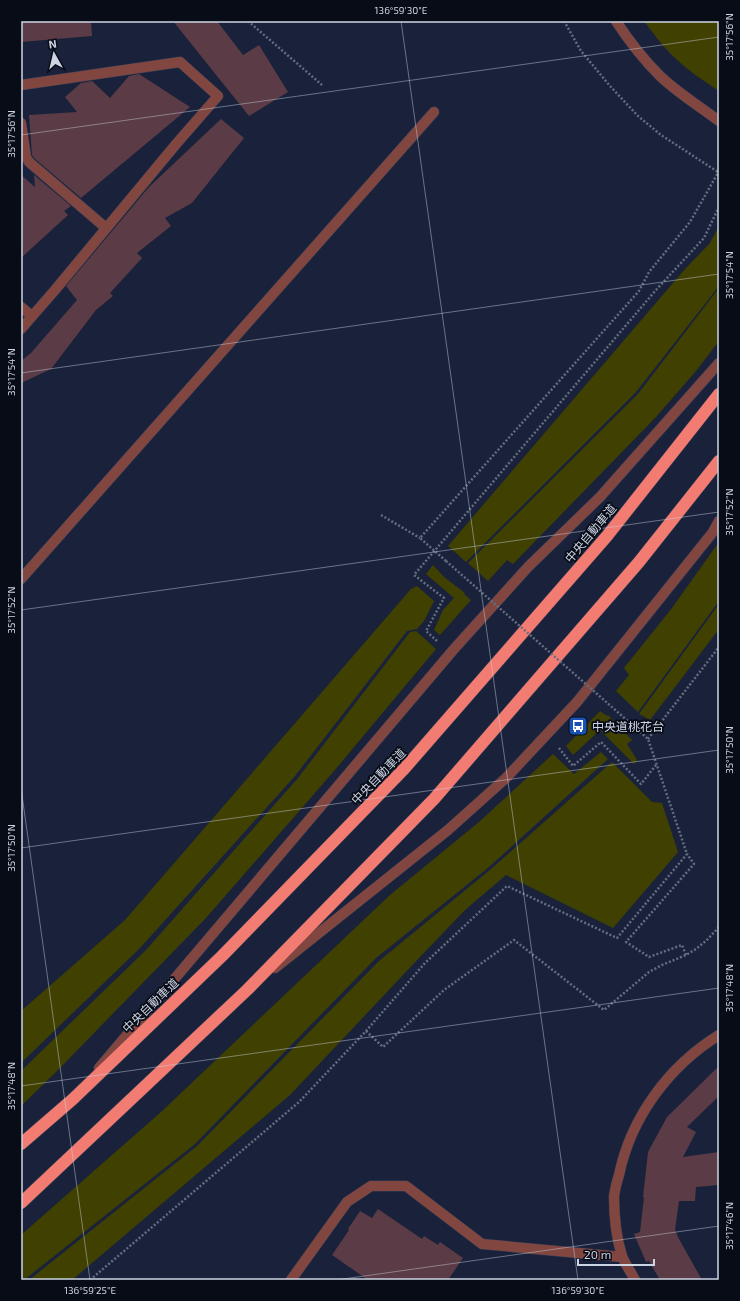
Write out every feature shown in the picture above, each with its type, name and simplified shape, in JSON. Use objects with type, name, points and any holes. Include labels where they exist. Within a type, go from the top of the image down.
[{"type":"highway","name":"中央自動車道","points":[[21,1144],[73,1099],[222,956],[404,769],[608,536],[719,394]]},
{"type":"highway","points":[[21,1203],[248,990],[434,799],[639,562],[719,461]]},
{"type":"street","points":[[616,21],[628,39],[661,77],[719,121]]},
{"type":"street","points":[[21,85],[180,62],[218,96],[55,290],[21,328]]},
{"type":"street","points":[[21,579],[434,112]]},
{"type":"street","points":[[21,123],[26,157],[29,162],[106,228]]},
{"type":"street","points":[[21,307],[32,316]]},
{"type":"street","points":[[73,1099],[454,649],[528,567],[600,497],[719,363]]},
{"type":"street","points":[[248,990],[448,830],[506,778],[577,702],[713,532],[719,520]]},
{"type":"street","points":[[635,1280],[622,1257],[616,1227],[614,1194],[622,1158],[635,1127],[652,1096],[676,1069],[719,1036]]},
{"type":"street","points":[[291,1280],[348,1202],[371,1186],[406,1186],[482,1244],[622,1257]]},
{"type":"path","points":[[248,21],[322,85]]},
{"type":"path","points":[[420,538],[639,291],[649,272],[690,222],[719,172],[661,134],[638,116],[610,86],[581,51],[564,21]]},
{"type":"path","points":[[440,644],[426,631],[444,598],[414,575],[656,290],[704,238],[719,207]]},
{"type":"path","points":[[381,515],[420,538],[648,739],[687,854],[694,864],[626,942],[650,957],[682,945],[686,955]]},
{"type":"path","points":[[482,597],[487,591]]},
{"type":"path","points":[[648,739],[719,648]]},
{"type":"path","points":[[596,701],[602,696]]},
{"type":"path","points":[[556,744],[573,766],[601,742],[641,784],[656,765]]},
{"type":"path","points":[[90,1280],[299,1102],[366,1031],[425,963],[507,886],[617,938],[687,854]]},
{"type":"path","points":[[366,1031],[383,1047],[444,990],[514,940],[604,1010],[649,972],[696,949],[708,940],[719,927]]},
{"type":"shaded area","points":[[644,21],[719,21],[719,91],[679,62],[662,44]]},
{"type":"shaded area","points":[[719,226],[719,286],[636,392],[466,562],[448,546],[685,269],[710,243]]},
{"type":"shaded area","points":[[719,288],[719,341],[696,371],[656,417],[513,564],[507,560],[488,581],[468,563],[638,394]]},
{"type":"shaded area","points":[[719,542],[719,601],[638,712],[616,691],[629,675],[624,668],[672,608]]},
{"type":"shaded area","points":[[433,565],[444,577],[465,593],[464,594],[471,600],[440,635],[434,630],[443,610],[454,598],[426,574]]},
{"type":"shaded area","points":[[417,586],[434,601],[424,621],[417,629],[407,631],[295,776],[140,948],[21,1063],[21,1011],[125,920],[411,589]]},
{"type":"shaded area","points":[[719,604],[719,629],[650,720],[639,714]]},
{"type":"shaded area","points":[[416,631],[436,649],[334,771],[206,918],[21,1106],[21,1071],[146,950],[298,778],[410,632]]},
{"type":"shaded area","points":[[600,711],[607,716],[608,715],[632,740],[627,744],[637,760],[634,764],[600,730],[573,755],[566,746]]},
{"type":"shaded area","points":[[601,752],[608,759],[489,867],[376,958],[195,1144],[24,1280],[21,1280],[21,1235],[161,1112],[390,895],[479,822],[553,754],[574,774]]},
{"type":"shaded area","points":[[612,762],[652,802],[662,803],[678,852],[613,928],[506,875],[465,910],[290,1095],[72,1280],[29,1280],[197,1146],[379,961],[491,869]]},
{"type":"building","points":[[21,21],[91,21],[92,36],[21,42]]},
{"type":"building","points":[[173,21],[217,21],[243,55],[259,45],[288,92],[249,116]]},
{"type":"building","points":[[139,74],[190,107],[81,198],[32,155],[29,115],[77,112],[65,97],[81,83],[92,81],[110,98],[129,76]]},
{"type":"building","points":[[221,119],[244,138],[192,203],[165,218],[171,226],[137,253],[142,258],[110,293],[113,296],[96,310],[51,369],[21,383],[21,361],[31,353],[77,300],[66,286],[149,187]]},
{"type":"building","points":[[21,175],[35,187],[34,175],[71,206],[64,211],[68,215],[21,258]]},
{"type":"building","points":[[719,1066],[719,1096],[687,1127],[696,1132],[683,1157],[719,1152],[719,1185],[696,1187],[695,1201],[679,1201],[675,1230],[702,1280],[660,1280],[649,1261],[646,1262],[634,1234],[640,1232],[648,1152],[667,1117]]},
{"type":"building","points":[[378,1209],[422,1239],[424,1236],[438,1245],[440,1242],[463,1258],[448,1280],[368,1280],[332,1255],[360,1211],[372,1218]]},
{"type":"place","name":"中央道桃花台","points":[[578,726]]}]
